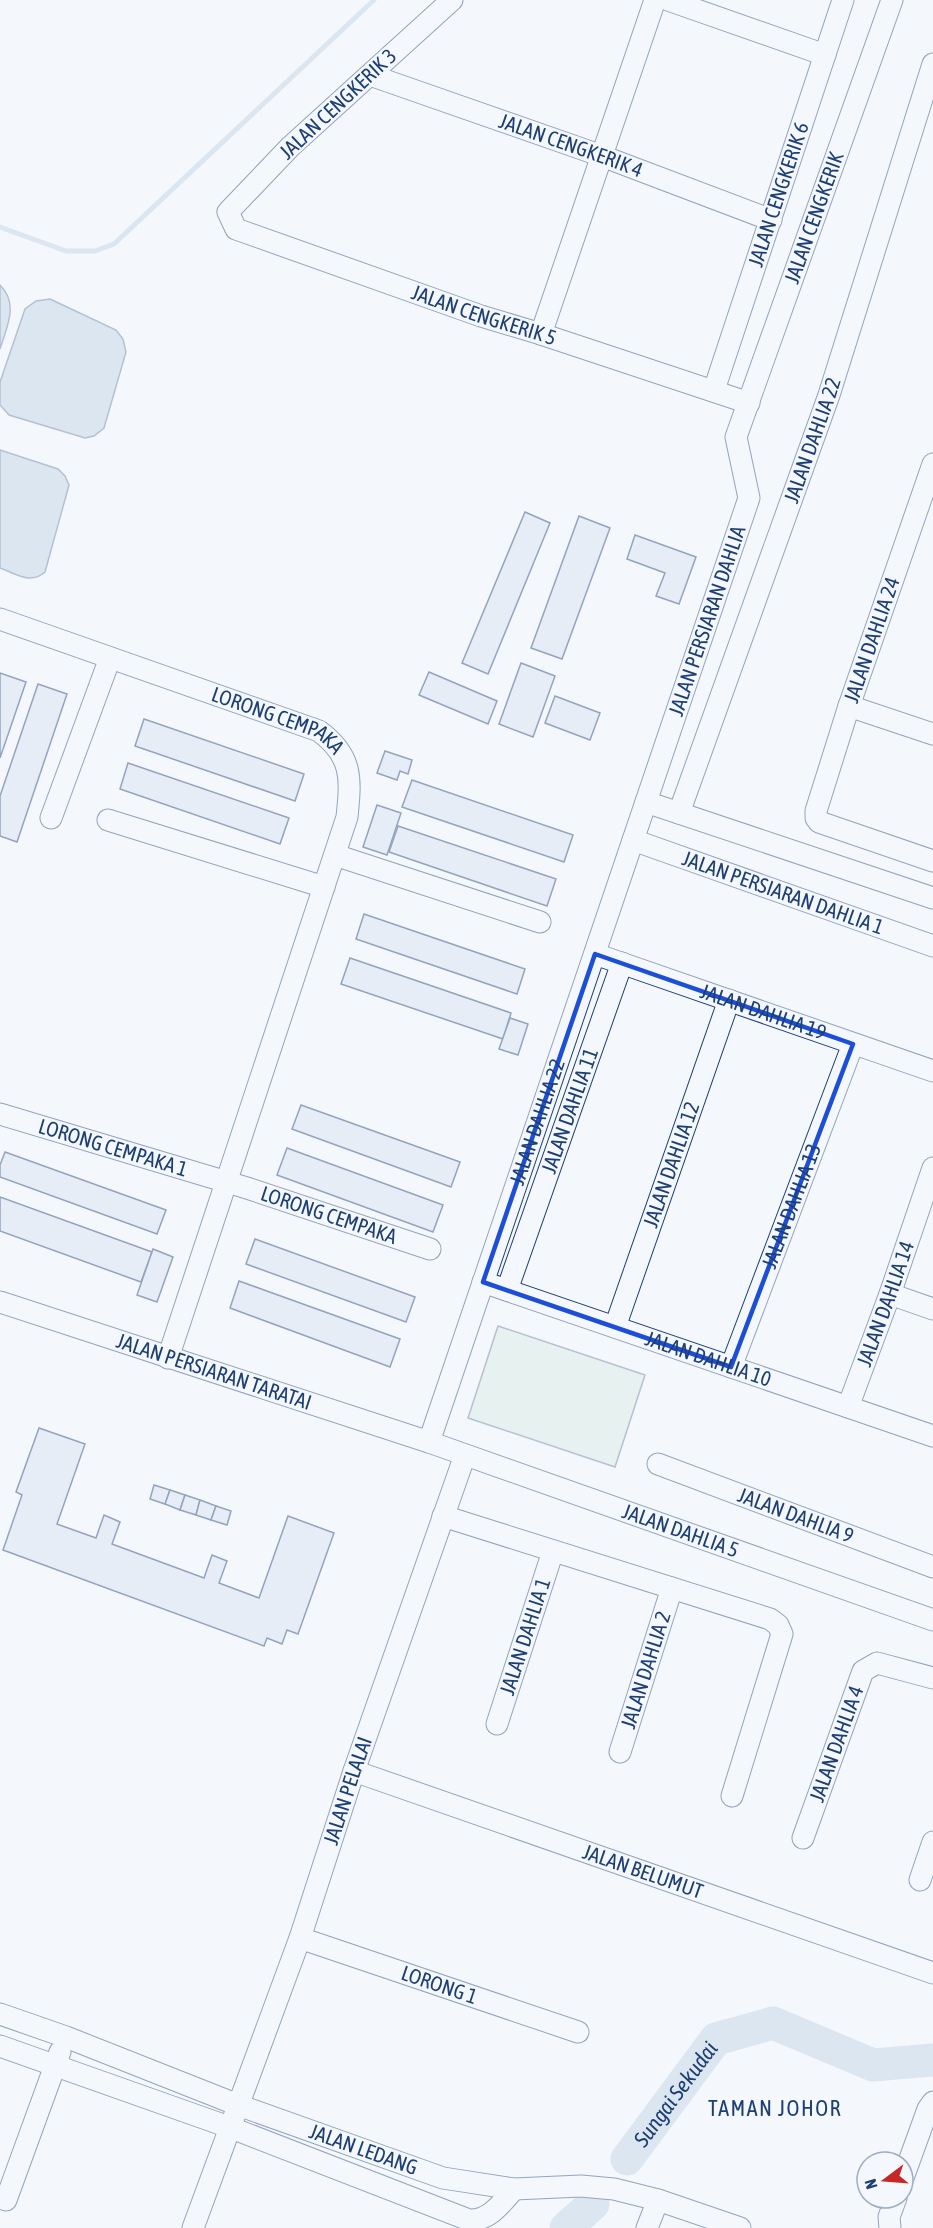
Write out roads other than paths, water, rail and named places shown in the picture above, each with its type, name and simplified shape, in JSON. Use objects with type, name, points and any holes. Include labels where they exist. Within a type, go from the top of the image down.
[{"type":"street","name":"JALAN CENGKERIK 3","points":[[228,213],[290,147],[452,0]]},
{"type":"street","points":[[541,334],[655,0]]},
{"type":"street","points":[[668,0],[825,55]]},
{"type":"street","name":"JALAN CENGKERIK 6","points":[[714,390],[843,0]]},
{"type":"street","name":"JALAN CENGKERIK","points":[[736,437],[892,0]]},
{"type":"street","name":"JALAN DAHLIA 22","points":[[679,813],[829,395],[933,64]]},
{"type":"street","name":"JALAN CENGKERIK 4","points":[[370,75],[602,156],[771,220]]},
{"type":"street","name":"JALAN CENGKERIK 5","points":[[228,213],[236,228],[481,316],[749,403]]},
{"type":"street","name":"JALAN PERSIARAN DAHLIA","points":[[646,802],[749,498],[736,437]]},
{"type":"street","name":"JALAN DAHLIA 24","points":[[933,464],[849,706],[816,811],[816,818],[819,822],[933,861]]},
{"type":"street","name":"LORONG CEMPAKA","points":[[0,619],[319,731],[339,749],[349,771],[351,783],[347,817],[168,1358]]},
{"type":"street","points":[[51,818],[110,658]]},
{"type":"street","points":[[849,706],[933,734]]},
{"type":"street","name":"JALAN DAHLIA 22","points":[[429,1442],[646,802]]},
{"type":"street","name":"JALAN PERSIARAN DAHLIA 1","points":[[646,802],[933,898]]},
{"type":"street","points":[[108,820],[324,887]]},
{"type":"street","name":"JALAN PERSIARAN DAHLIA 1","points":[[633,840],[933,946]]},
{"type":"street","points":[[335,855],[540,921]]},
{"type":"street","name":"JALAN DAHLIA 19","points":[[595,954],[933,1071]]},
{"type":"street","name":"JALAN DAHLIA 11","points":[[507,1290],[622,963]]},
{"type":"street","name":"JALAN DAHLIA 12","points":[[615,1327],[729,1000]]},
{"type":"street","name":"JALAN DAHLIA 13","points":[[731,1367],[853,1044]]},
{"type":"street","name":"LORONG CEMPAKA 1","points":[[0,1114],[226,1183]]},
{"type":"street","name":"JALAN DAHLIA 14","points":[[848,1407],[933,1168]]},
{"type":"street","name":"LORONG CEMPAKA","points":[[226,1183],[429,1249]]},
{"type":"street","name":"JALAN DAHLIA 10","points":[[483,1282],[933,1436]]},
{"type":"street","points":[[890,1294],[933,1309]]},
{"type":"street","name":"JALAN PERSIARAN TARATAI","points":[[0,1302],[429,1442]]},
{"type":"street","name":"JALAN DAHLIA 5","points":[[429,1442],[933,1620]]},
{"type":"street","name":"JALAN PELALAI","points":[[193,2228],[300,1938],[354,1771],[465,1455]]},
{"type":"street","name":"JALAN DAHLIA 9","points":[[658,1464],[933,1567]]},
{"type":"street","points":[[443,1516],[770,1618],[778,1624],[782,1634],[732,1796]]},
{"type":"street","name":"JALAN DAHLIA 1","points":[[497,1724],[553,1551]]},
{"type":"street","name":"JALAN DAHLIA 2","points":[[620,1752],[672,1588]]},
{"type":"street","name":"JALAN DAHLIA 4","points":[[803,1838],[863,1671],[877,1663],[933,1678]]},
{"type":"street","name":"JALAN BELUMUT","points":[[354,1771],[933,1973]]},
{"type":"street","points":[[920,1880],[933,1842]]},
{"type":"street","name":"LORONG 1","points":[[300,1938],[578,2032]]},
{"type":"street","name":"JALAN LEDANG","points":[[0,2014],[66,2037],[238,2105],[443,2178],[513,2189],[581,2186],[614,2189],[658,2200],[740,2228]]},
{"type":"street","points":[[6,2200],[66,2037]]},
{"type":"street","points":[[0,2046],[229,2127],[472,2221],[498,2208],[513,2189]]},
{"type":"street","points":[[913,2150],[928,2109],[933,2102]]},
{"type":"street","points":[[647,2228],[658,2200]]},
{"type":"street","points":[[890,2228],[889,2217],[892,2210]]},
{"type":"water","points":[[0,285],[9,300],[10,316],[0,349]]},
{"type":"water","points":[[50,299],[116,330],[123,339],[126,352],[104,428],[94,436],[85,438],[9,415],[0,405],[0,382],[25,309],[36,301]]},
{"type":"water","points":[[0,450],[58,469],[65,476],[69,485],[45,572],[34,578],[23,577],[0,568]]},
{"type":"waterway","points":[[0,227],[66,251],[95,251],[114,244],[374,0]]},
{"type":"waterway","name":"Sungai Sekudai","points":[[627,2159],[716,2039],[773,2023],[873,2065],[933,2060]]},
{"type":"waterway","name":"Sungai Sekudai","points":[[566,2228],[593,2204]]},
{"type":"district","name":"TAMAN JOHOR","points":[[775,2108]]}]
